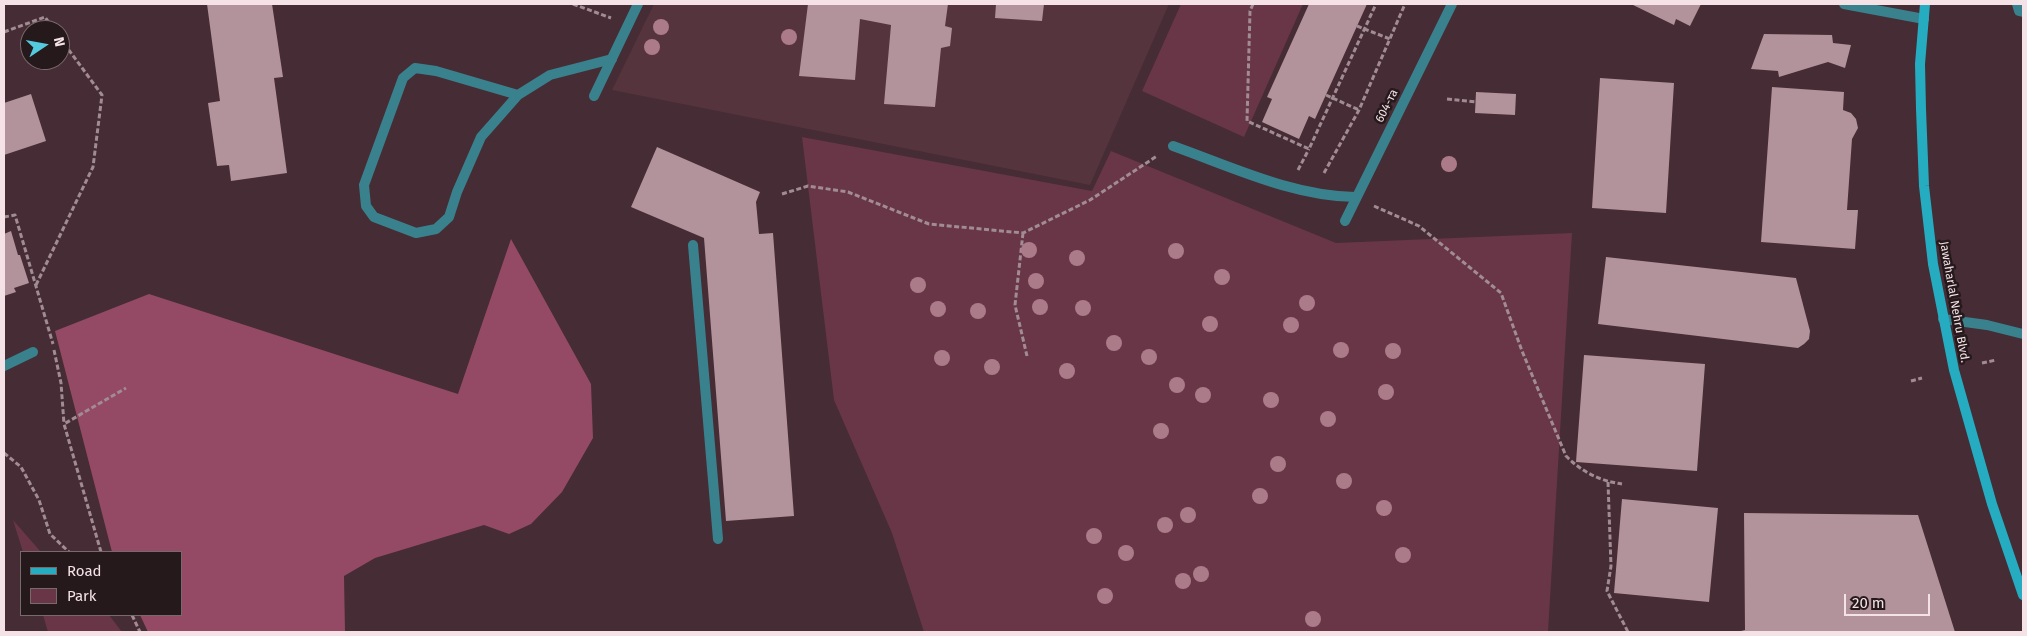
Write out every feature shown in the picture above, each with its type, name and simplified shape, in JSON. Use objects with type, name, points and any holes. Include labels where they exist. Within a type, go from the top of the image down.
[{"type":"street","points":[[594,96],[638,4]]},
{"type":"street","name":"604-та","points":[[1345,220],[1452,4]]},
{"type":"street","points":[[1844,4],[1924,19]]},
{"type":"street","name":"Jawaharlal Nehru Blvd.","points":[[1926,4],[1920,64],[1924,186],[1933,264],[1954,370],[1992,504],[2023,596]]},
{"type":"street","points":[[2017,4],[2019,11],[2023,12]]},
{"type":"street","points":[[518,95],[436,71],[414,68],[403,78],[364,185],[366,206],[374,217],[416,233],[436,229],[449,217],[457,192],[481,137],[518,95],[550,75],[612,59]]},
{"type":"street","points":[[1173,146],[1290,188],[1313,194],[1355,197]]},
{"type":"street","points":[[694,245],[718,539]]},
{"type":"street","points":[[1944,319],[1987,325],[2023,334]]},
{"type":"street","points":[[4,366],[33,352]]},
{"type":"path","points":[[573,4],[628,25]]},
{"type":"path","points":[[1253,4],[1250,11],[1247,122],[1309,149],[1376,4]]},
{"type":"path","points":[[1313,194],[1359,110],[1405,4]]},
{"type":"path","points":[[35,20],[45,16],[48,20]]},
{"type":"path","points":[[4,32],[20,26]]},
{"type":"path","points":[[1357,26],[1390,39]]},
{"type":"path","points":[[36,285],[93,167],[102,95],[70,52]]},
{"type":"path","points":[[1326,95],[1359,110]]},
{"type":"path","points":[[1447,99],[1476,102]]},
{"type":"path","points":[[782,194],[808,186],[848,192],[929,224],[1023,233],[1090,200],[1173,146]]},
{"type":"path","points":[[1355,197],[1419,226],[1501,293],[1522,351],[1566,456],[1579,469],[1608,482],[1622,484]]},
{"type":"path","points":[[4,217],[15,215],[52,339],[61,383],[64,424],[101,551]]},
{"type":"path","points":[[1023,233],[1015,305],[1027,356]]},
{"type":"path","points":[[1982,363],[1996,360]]},
{"type":"path","points":[[1911,381],[1922,378]]},
{"type":"path","points":[[64,424],[126,388]]},
{"type":"path","points":[[4,452],[21,467],[39,500],[50,534],[68,551]]},
{"type":"path","points":[[1608,482],[1610,566],[1608,591],[1628,632]]},
{"type":"path","points":[[132,616],[140,632]]},
{"type":"shaded area","points":[[654,4],[1169,4],[1090,185],[612,90]]},
{"type":"shaded area","points":[[511,239],[591,384],[593,438],[562,492],[531,524],[509,534],[484,525],[375,558],[344,576],[345,632],[148,632],[140,616],[182,616],[182,551],[112,551],[55,331],[149,294],[458,394]]},
{"type":"green space","points":[[1181,4],[1303,4],[1244,137],[1142,91]]},
{"type":"green space","points":[[802,137],[1092,191],[1111,151],[1336,243],[1572,233],[1548,632],[924,632],[892,533],[834,400]]},
{"type":"green space","points":[[13,520],[40,551],[23,551]]},
{"type":"green space","points":[[43,616],[110,616],[122,632],[48,632]]},
{"type":"building","points":[[207,4],[272,4],[283,77],[274,78],[287,173],[231,181],[229,165],[217,166],[208,103],[220,101]]},
{"type":"building","points":[[808,4],[948,4],[945,26],[952,28],[950,46],[941,48],[935,107],[884,104],[891,25],[860,19],[855,80],[799,76]]},
{"type":"building","points":[[996,4],[1044,4],[1042,21],[995,18]]},
{"type":"building","points":[[1309,4],[1367,4],[1315,119],[1309,116],[1299,139],[1262,122],[1272,99],[1267,97]]},
{"type":"building","points":[[1631,4],[1701,4],[1690,26],[1676,19],[1674,25]]},
{"type":"building","points":[[1764,34],[1832,35],[1833,43],[1851,45],[1845,68],[1828,62],[1779,77],[1778,71],[1751,69]]},
{"type":"building","points":[[1600,78],[1674,83],[1666,213],[1592,208]]},
{"type":"building","points":[[1772,87],[1844,92],[1843,110],[1851,113],[1856,119],[1858,128],[1852,139],[1847,210],[1858,210],[1855,249],[1761,242]]},
{"type":"building","points":[[1476,92],[1516,94],[1515,115],[1475,113]]},
{"type":"building","points":[[31,94],[46,141],[4,155],[4,103]]},
{"type":"building","points":[[657,147],[760,192],[756,202],[759,234],[773,233],[794,516],[726,521],[704,238],[631,207]]},
{"type":"building","points":[[11,231],[29,283],[14,288],[16,292],[4,296],[4,234]]},
{"type":"building","points":[[1606,257],[1796,278],[1810,331],[1809,339],[1798,348],[1598,324]]},
{"type":"building","points":[[1584,355],[1705,364],[1697,471],[1576,462]]},
{"type":"building","points":[[1622,499],[1718,508],[1709,602],[1614,593]]},
{"type":"building","points":[[1744,513],[1918,515],[1955,632],[1737,632],[1745,630]]}]
